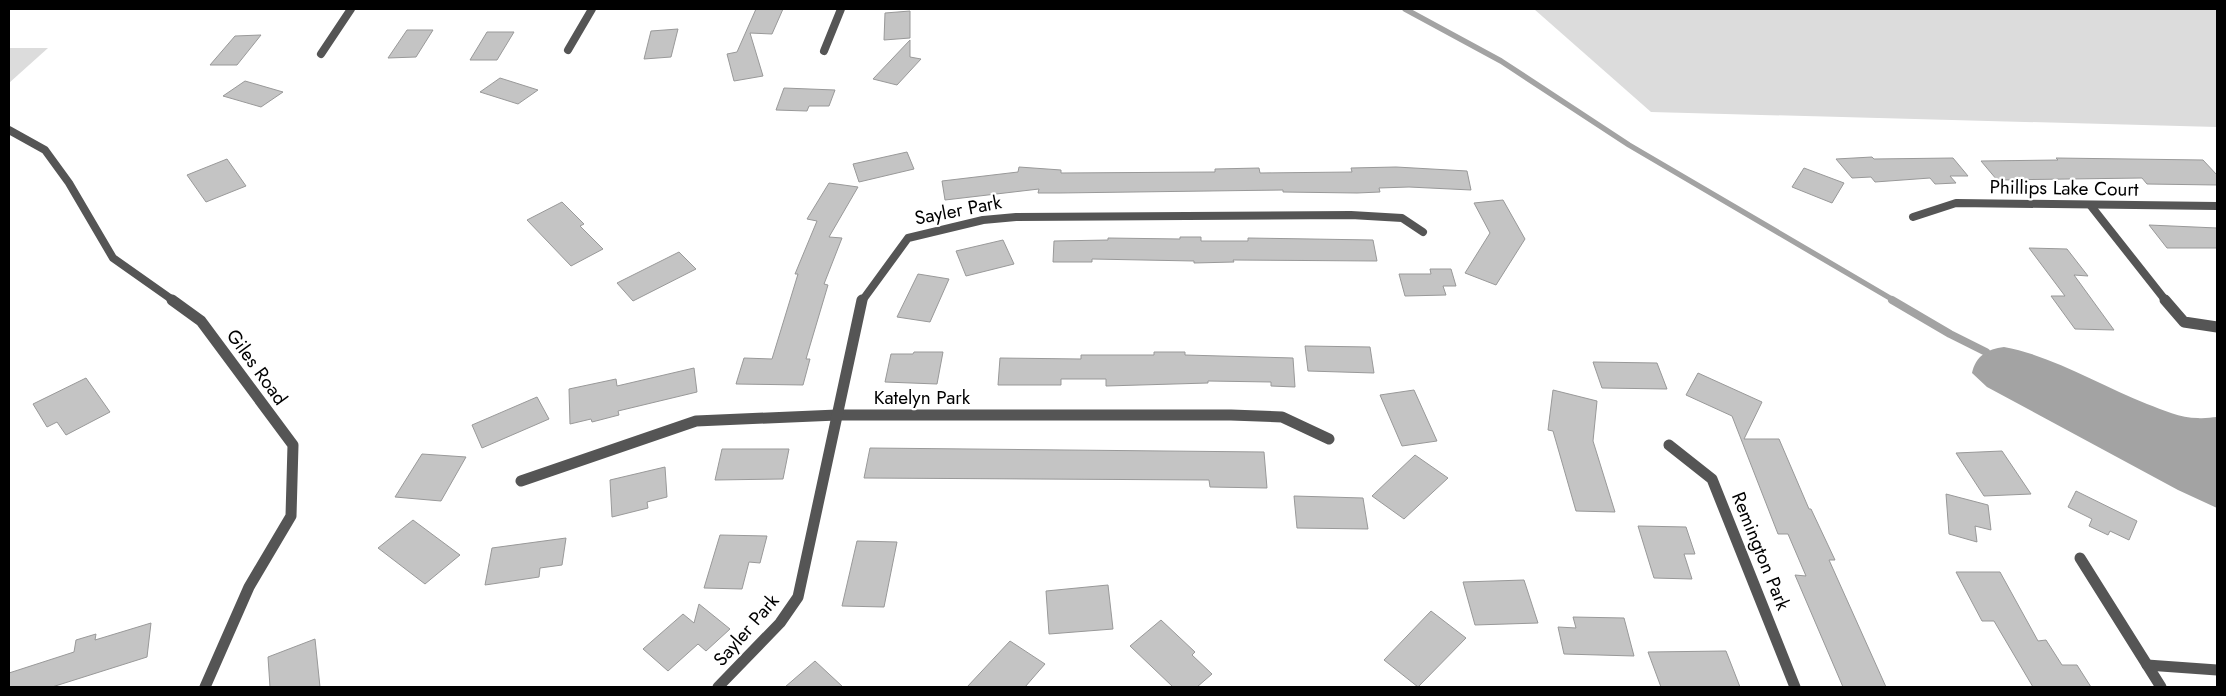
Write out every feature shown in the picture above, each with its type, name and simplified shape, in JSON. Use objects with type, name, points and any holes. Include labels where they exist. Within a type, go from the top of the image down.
[{"type":"street","points":[[321,54],[350,9]]},
{"type":"street","points":[[568,50],[592,9]]},
{"type":"street","points":[[824,51],[841,9]]},
{"type":"street","name":"Giles Road","points":[[9,130],[45,150],[69,182],[113,258],[201,321],[293,445],[291,516],[249,588],[205,687]]},
{"type":"street","name":"Phillips Lake Court","points":[[1913,217],[1956,203],[2217,206]]},
{"type":"street","points":[[2091,206],[2124,246],[2152,286],[2184,322],[2217,327]]},
{"type":"street","name":"Sayler Park","points":[[718,687],[774,630],[798,597],[862,300],[908,238],[983,220],[1034,216],[1351,215],[1402,218],[1423,232]]},
{"type":"street","name":"Katelyn Park","points":[[521,481],[696,421],[837,415],[1231,415],[1282,417],[1329,439]]},
{"type":"street","name":"Remington Park","points":[[1669,445],[1712,479],[1795,687]]},
{"type":"street","points":[[2080,558],[2161,687]]},
{"type":"street","points":[[2147,665],[2217,670]]},
{"type":"shaded area","points":[[1534,9],[2217,9],[2217,127],[1651,112]]},
{"type":"shaded area","points":[[9,48],[48,48],[9,83]]},
{"type":"shaded area","points":[[2004,347],[2022,351],[2058,364],[2130,397],[2172,413],[2191,418],[2217,417],[2217,508],[2178,490],[1987,387],[1972,373],[1976,362],[1983,354]]},
{"type":"building","points":[[756,9],[783,9],[772,34],[750,33],[763,76],[734,81],[727,54],[737,52]]},
{"type":"building","points":[[910,11],[910,38],[884,40],[885,13]]},
{"type":"building","points":[[678,29],[671,57],[644,59],[651,31]]},
{"type":"building","points":[[407,30],[433,30],[416,57],[388,58]]},
{"type":"building","points":[[487,32],[514,32],[497,60],[470,60]]},
{"type":"building","points":[[261,35],[237,65],[210,65],[235,36]]},
{"type":"building","points":[[910,40],[910,57],[921,59],[897,85],[873,79]]},
{"type":"building","points":[[500,78],[538,90],[518,104],[480,92]]},
{"type":"building","points":[[245,81],[283,92],[261,107],[223,96]]},
{"type":"building","points":[[784,88],[835,90],[829,106],[809,106],[807,111],[776,110]]},
{"type":"building","points":[[907,152],[914,169],[859,182],[853,164]]},
{"type":"building","points":[[1872,157],[1874,159],[1953,158],[1968,176],[1950,176],[1956,183],[1935,184],[1930,178],[1875,182],[1871,177],[1852,178],[1836,159]]},
{"type":"building","points":[[2056,158],[2203,160],[2217,175],[2217,185],[2147,184],[2142,178],[1997,180],[1981,161],[2058,160]]},
{"type":"building","points":[[227,159],[246,186],[206,202],[187,175]]},
{"type":"building","points":[[1019,167],[1061,170],[1061,173],[1215,172],[1215,169],[1259,168],[1260,173],[1352,172],[1351,168],[1396,167],[1467,171],[1471,190],[1409,187],[1379,188],[1380,192],[1357,193],[1283,192],[1283,190],[1038,193],[1039,189],[945,200],[942,181],[1018,172]]},
{"type":"building","points":[[1804,168],[1844,183],[1832,203],[1792,187]]},
{"type":"building","points":[[829,183],[858,187],[829,237],[842,238],[824,284],[828,285],[806,359],[810,359],[803,385],[736,384],[744,358],[772,359],[798,274],[795,274],[817,221],[807,219]]},
{"type":"building","points":[[1503,200],[1525,239],[1496,285],[1465,273],[1490,233],[1474,203]]},
{"type":"building","points":[[562,202],[584,224],[580,226],[603,249],[571,266],[527,220]]},
{"type":"building","points":[[2149,225],[2217,228],[2217,248],[2167,248]]},
{"type":"building","points":[[1180,237],[1201,237],[1201,241],[1248,241],[1248,238],[1373,240],[1377,261],[1233,260],[1234,262],[1194,263],[1194,261],[1092,259],[1092,262],[1053,262],[1054,241],[1108,240],[1108,238],[1180,239]]},
{"type":"building","points":[[1003,240],[1014,264],[966,276],[956,251]]},
{"type":"building","points":[[2029,248],[2067,249],[2088,276],[2074,275],[2114,330],[2075,329],[2051,296],[2065,296]]},
{"type":"building","points":[[679,252],[696,269],[633,301],[617,283]]},
{"type":"building","points":[[1430,269],[1451,269],[1456,286],[1443,286],[1446,295],[1405,296],[1399,274],[1431,274]]},
{"type":"building","points":[[918,274],[949,279],[930,322],[897,317]]},
{"type":"building","points":[[1305,346],[1370,347],[1374,373],[1308,371]]},
{"type":"building","points":[[914,352],[943,352],[937,384],[885,382],[891,354],[913,354]]},
{"type":"building","points":[[1154,352],[1185,352],[1185,355],[1293,358],[1295,387],[1271,386],[1271,382],[1208,381],[1208,383],[1106,386],[1106,379],[1061,379],[1061,385],[998,385],[1000,358],[1081,359],[1081,355],[1154,355]]},
{"type":"building","points":[[1593,362],[1657,363],[1667,389],[1602,388]]},
{"type":"building","points":[[694,368],[697,392],[618,411],[619,415],[592,422],[591,419],[570,424],[569,389],[616,379],[617,386]]},
{"type":"building","points":[[1698,373],[1762,402],[1744,439],[1779,439],[1809,509],[1811,509],[1835,560],[1829,560],[1886,687],[1843,687],[1795,575],[1806,576],[1788,534],[1778,534],[1732,416],[1686,395]]},
{"type":"building","points":[[86,378],[110,412],[66,435],[57,422],[47,427],[33,404]]},
{"type":"building","points":[[1414,390],[1437,441],[1402,446],[1380,395]]},
{"type":"building","points":[[1553,390],[1597,401],[1593,441],[1615,512],[1576,511],[1553,431],[1548,430]]},
{"type":"building","points":[[537,397],[549,419],[482,448],[472,425]]},
{"type":"building","points":[[870,448],[1264,452],[1267,488],[1210,487],[1209,480],[864,478]]},
{"type":"building","points":[[722,449],[789,449],[783,479],[715,480]]},
{"type":"building","points":[[2002,451],[2031,494],[1984,496],[1956,453]]},
{"type":"building","points":[[422,454],[466,457],[441,501],[395,497]]},
{"type":"building","points":[[1415,455],[1448,478],[1404,519],[1372,496]]},
{"type":"building","points":[[665,467],[667,497],[647,502],[648,508],[612,517],[610,480]]},
{"type":"building","points":[[2076,491],[2137,521],[2129,540],[2110,531],[2108,535],[2089,526],[2092,519],[2068,507]]},
{"type":"building","points":[[1946,494],[1988,505],[1991,530],[1975,526],[1977,542],[1949,534]]},
{"type":"building","points":[[1294,496],[1363,498],[1368,529],[1297,528]]},
{"type":"building","points":[[413,520],[460,555],[425,584],[378,548]]},
{"type":"building","points":[[1638,526],[1686,527],[1695,554],[1684,554],[1692,579],[1654,578]]},
{"type":"building","points":[[720,535],[767,536],[760,563],[749,562],[742,589],[704,588]]},
{"type":"building","points":[[566,538],[562,565],[540,568],[539,577],[485,585],[492,548]]},
{"type":"building","points":[[857,541],[897,542],[884,607],[842,606]]},
{"type":"building","points":[[1956,572],[2000,572],[2038,641],[2046,640],[2062,665],[2077,665],[2091,687],[2033,687],[1994,621],[1982,621]]},
{"type":"building","points":[[1524,580],[1538,623],[1475,625],[1463,582]]},
{"type":"building","points":[[1108,585],[1113,629],[1049,634],[1046,591]]},
{"type":"building","points":[[699,604],[730,629],[706,651],[698,644],[668,671],[643,649],[683,614],[694,623]]},
{"type":"building","points":[[1431,611],[1466,638],[1418,687],[1384,660]]},
{"type":"building","points":[[1573,617],[1624,618],[1634,656],[1564,654],[1558,627],[1576,628]]},
{"type":"building","points":[[1161,620],[1195,652],[1192,655],[1212,674],[1197,687],[1173,687],[1130,646]]},
{"type":"building","points":[[151,623],[147,657],[52,687],[9,687],[9,673],[74,652],[76,640],[96,634],[95,640]]},
{"type":"building","points":[[315,639],[320,687],[270,687],[268,657]]},
{"type":"building","points":[[1010,641],[1045,664],[1025,687],[967,687]]},
{"type":"building","points":[[1726,651],[1740,687],[1661,687],[1648,652]]},
{"type":"building","points":[[815,661],[843,687],[785,687]]},
{"type":"waterway","points":[[1405,9],[1501,61],[1629,145],[1895,301]]},
{"type":"waterway","points":[[1892,300],[1950,334],[1986,352]]}]
